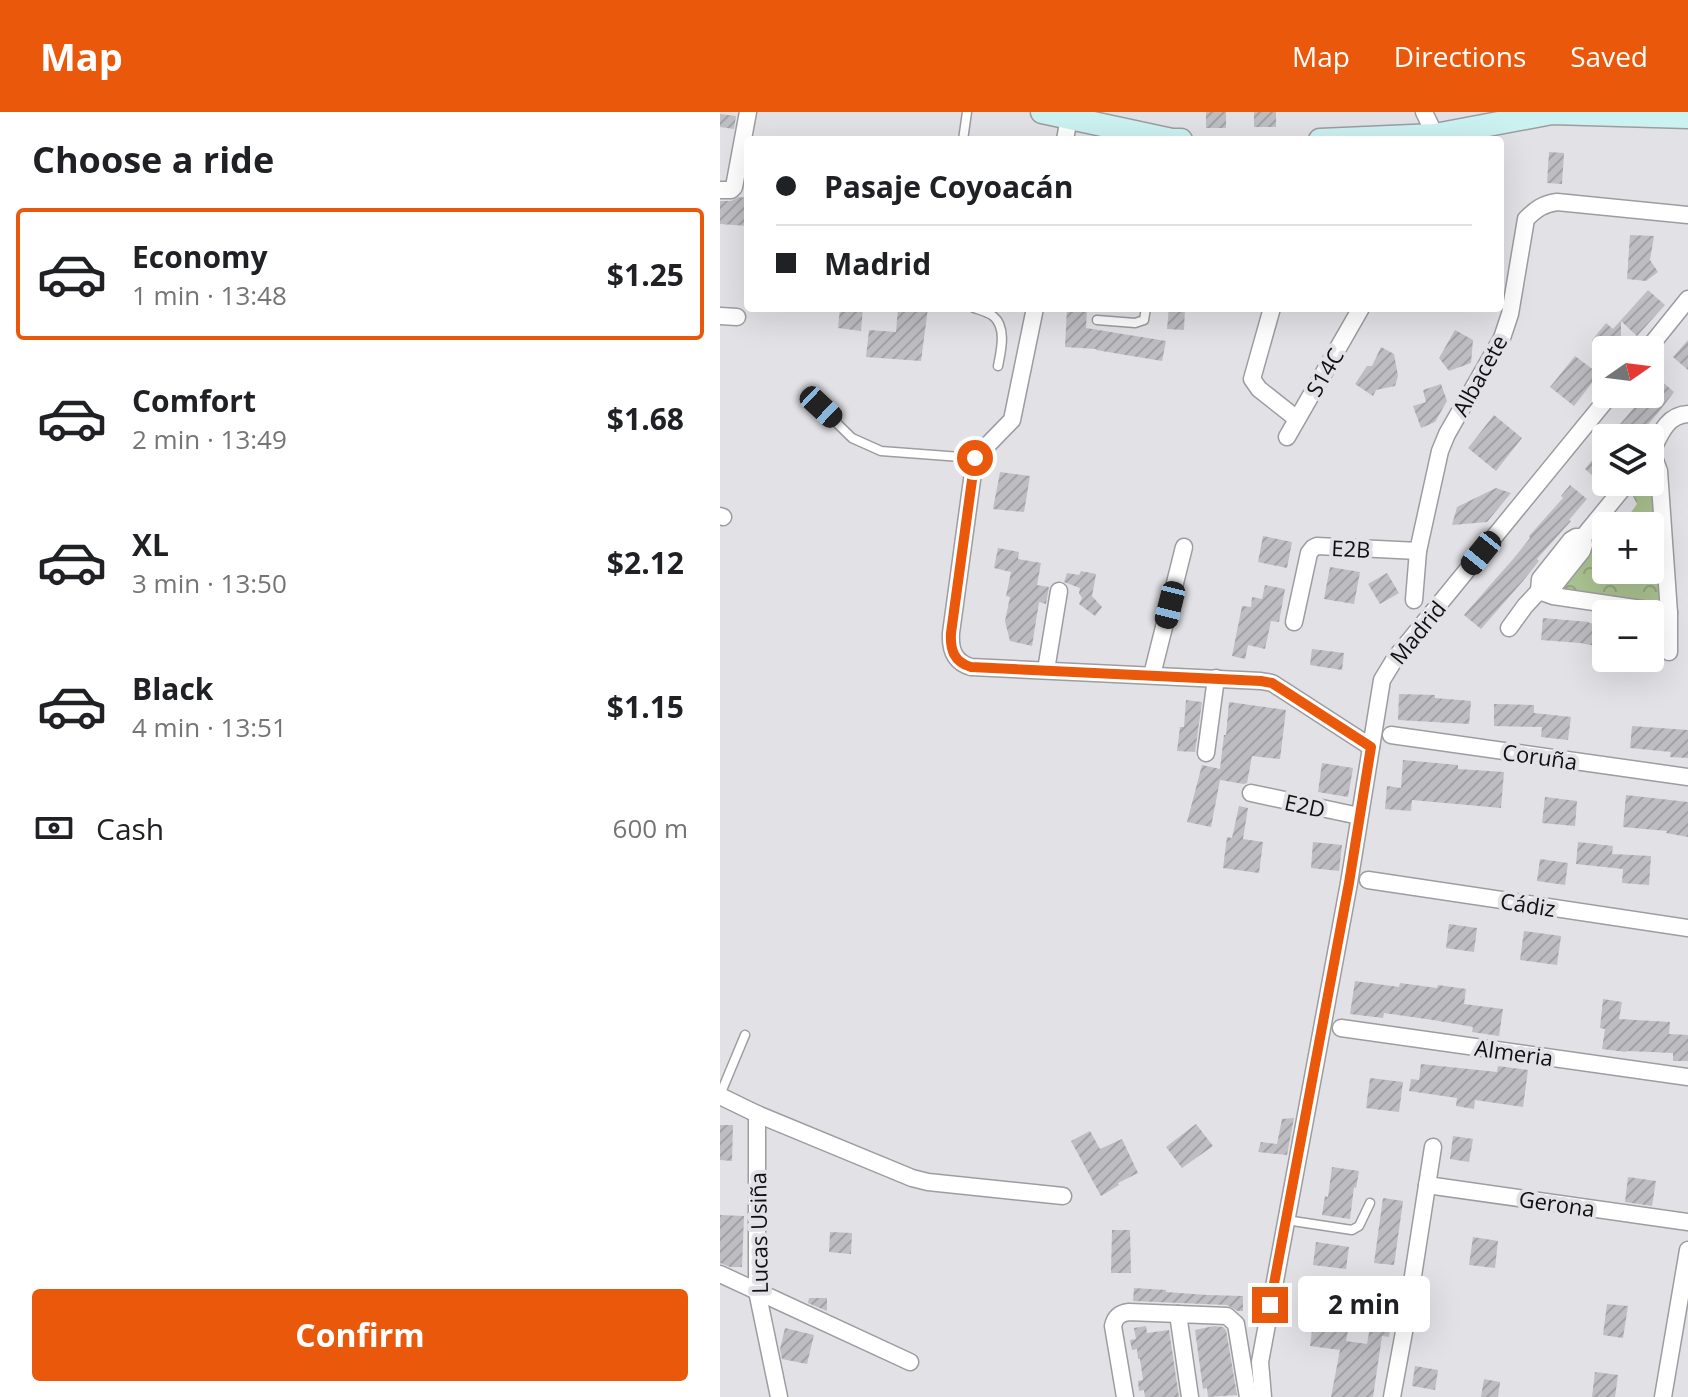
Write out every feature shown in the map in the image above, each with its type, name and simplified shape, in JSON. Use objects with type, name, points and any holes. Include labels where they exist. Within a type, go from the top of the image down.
[{"type":"street","points":[[720,190],[734,187],[748,112]]},
{"type":"street","points":[[1042,112],[1068,115],[1155,136]]},
{"type":"street","points":[[1424,112],[1435,135]]},
{"type":"street","points":[[1425,136],[1552,113],[1688,117]]},
{"type":"street","points":[[1065,136],[1068,115]]},
{"type":"street","name":"Albacete","points":[[1414,600],[1418,551],[1440,451],[1502,338],[1510,314],[1526,219],[1535,209],[1557,202],[1688,215]]},
{"type":"street","points":[[1658,336],[1688,299]]},
{"type":"street","points":[[1034,312],[1012,420],[975,458],[950,645],[959,662],[971,667],[1272,683],[1371,747]]},
{"type":"street","points":[[1271,312],[1252,379],[1259,389],[1297,419]]},
{"type":"street","name":"S14C","points":[[1287,437],[1359,312]]},
{"type":"street","name":"Madrid","points":[[1263,1397],[1260,1362],[1349,883],[1379,695],[1387,669],[1600,408]]},
{"type":"street","points":[[1664,448],[1686,412]]},
{"type":"street","points":[[1509,628],[1539,591],[1554,586],[1582,551],[1583,537],[1617,496]]},
{"type":"street","points":[[1661,496],[1669,652]]},
{"type":"street","points":[[1152,675],[1184,547]]},
{"type":"street","name":"E2B","points":[[1294,622],[1309,553],[1313,548],[1418,551]]},
{"type":"street","points":[[1046,670],[1059,591]]},
{"type":"street","points":[[1539,591],[1553,596],[1669,613]]},
{"type":"street","points":[[1206,753],[1216,678]]},
{"type":"street","name":"Coruña","points":[[1391,735],[1688,777]]},
{"type":"street","name":"E2D","points":[[1251,793],[1359,816]]},
{"type":"street","name":"Cádiz","points":[[1368,880],[1688,928]]},
{"type":"street","name":"Almeria","points":[[1341,1028],[1688,1077]]},
{"type":"street","points":[[720,1095],[757,1114],[912,1178],[1063,1196]]},
{"type":"street","name":"Lucas Usiña","points":[[757,1114],[757,1291],[779,1397]]},
{"type":"street","points":[[1392,1397],[1433,1147]]},
{"type":"street","name":"Gerona","points":[[1427,1185],[1688,1222]]},
{"type":"street","points":[[1663,1397],[1688,1250]]},
{"type":"street","points":[[720,1274],[910,1362]]},
{"type":"street","points":[[1125,1397],[1113,1326],[1123,1312],[1227,1316],[1233,1320],[1248,1397]]},
{"type":"street","points":[[1178,1314],[1190,1397]]},
{"type":"lane","points":[[964,136],[967,112]]},
{"type":"lane","points":[[984,312],[993,316],[998,323],[1003,343],[998,366]]},
{"type":"lane","points":[[1097,320],[1135,323],[1144,320],[1145,312]]},
{"type":"lane","points":[[807,394],[852,438],[881,451],[975,458]]},
{"type":"lane","points":[[720,1095],[745,1035]]},
{"type":"lane","points":[[1286,1220],[1352,1230],[1359,1226],[1370,1203]]},
{"type":"green space","points":[[1633,496],[1656,496],[1657,512],[1631,512],[1637,504]]},
{"type":"green space","points":[[1588,546],[1592,546],[1592,584],[1661,584],[1662,600],[1592,600],[1592,603],[1554,598],[1574,574]]},
{"type":"building","points":[[1206,112],[1226,112],[1226,128],[1206,128]]},
{"type":"building","points":[[1254,112],[1276,112],[1276,127],[1254,127]]},
{"type":"building","points":[[720,114],[736,116],[734,129],[720,127]]},
{"type":"building","points":[[1549,152],[1564,153],[1562,184],[1547,183]]},
{"type":"building","points":[[744,198],[744,226],[720,224],[720,201]]},
{"type":"building","points":[[1630,235],[1654,236],[1650,260],[1658,272],[1646,281],[1627,279]]},
{"type":"building","points":[[1648,290],[1665,305],[1637,336],[1621,321],[1621,336],[1595,336],[1606,323],[1613,329]]},
{"type":"building","points":[[840,312],[863,312],[861,331],[838,328]]},
{"type":"building","points":[[898,312],[927,312],[921,361],[866,357],[869,330],[896,332]]},
{"type":"building","points":[[1067,312],[1087,312],[1086,328],[1166,341],[1162,361],[1096,349],[1065,347]]},
{"type":"building","points":[[1169,312],[1185,312],[1184,330],[1167,329]]},
{"type":"building","points":[[1455,330],[1473,340],[1471,363],[1449,371],[1439,358]]},
{"type":"building","points":[[1688,340],[1688,370],[1673,357]]},
{"type":"building","points":[[1381,347],[1394,354],[1398,376],[1395,386],[1376,390],[1373,396],[1355,384],[1367,366],[1372,366]]},
{"type":"building","points":[[1575,356],[1592,369],[1592,383],[1574,406],[1550,387]]},
{"type":"building","points":[[1664,383],[1674,392],[1664,405]]},
{"type":"building","points":[[1441,384],[1447,401],[1435,422],[1421,428],[1413,406],[1426,402],[1423,390]]},
{"type":"building","points":[[1634,408],[1662,408],[1648,424],[1620,424]]},
{"type":"building","points":[[1494,415],[1522,438],[1496,471],[1468,448]]},
{"type":"building","points":[[1592,460],[1592,475],[1585,469]]},
{"type":"building","points":[[1000,472],[1030,476],[1024,512],[993,509]]},
{"type":"building","points":[[1570,485],[1587,499],[1481,629],[1464,615],[1563,498],[1561,496]]},
{"type":"building","points":[[1496,488],[1511,493],[1487,522],[1452,525],[1457,507]]},
{"type":"building","points":[[1263,536],[1292,542],[1287,568],[1258,562]]},
{"type":"building","points":[[998,548],[1019,552],[1018,559],[1041,563],[1037,585],[1049,587],[1046,604],[1039,602],[1032,646],[1010,641],[1005,621],[1011,572],[994,568]]},
{"type":"building","points":[[1330,567],[1360,572],[1354,604],[1324,599]]},
{"type":"building","points":[[1081,571],[1096,574],[1092,596],[1102,607],[1095,616],[1079,604],[1082,598],[1080,588],[1064,582],[1067,573],[1079,575]]},
{"type":"building","points":[[1387,573],[1399,593],[1380,604],[1368,584]]},
{"type":"building","points":[[1265,585],[1285,589],[1279,622],[1271,621],[1265,649],[1248,645],[1245,659],[1232,656],[1242,606],[1251,607],[1252,597],[1262,599]]},
{"type":"building","points":[[1543,618],[1592,623],[1592,645],[1541,640]]},
{"type":"building","points":[[1312,649],[1344,653],[1342,670],[1310,665]]},
{"type":"building","points":[[1399,694],[1435,695],[1435,698],[1471,701],[1469,724],[1398,720]]},
{"type":"building","points":[[1186,700],[1202,702],[1195,752],[1177,751],[1180,727],[1184,727]]},
{"type":"building","points":[[1229,702],[1286,710],[1280,759],[1252,756],[1247,783],[1220,780],[1211,827],[1187,822],[1202,765],[1220,769]]},
{"type":"building","points":[[1494,704],[1534,705],[1534,713],[1571,717],[1568,740],[1541,737],[1542,727],[1494,726]]},
{"type":"building","points":[[1632,726],[1688,730],[1688,758],[1670,757],[1671,752],[1630,748]]},
{"type":"building","points":[[1403,760],[1458,765],[1458,769],[1504,772],[1501,808],[1412,800],[1411,811],[1385,809],[1387,786],[1401,788]]},
{"type":"building","points":[[1322,763],[1353,768],[1348,797],[1318,792]]},
{"type":"building","points":[[1626,795],[1688,802],[1688,837],[1667,831],[1623,827]]},
{"type":"building","points":[[1545,797],[1577,801],[1575,826],[1542,823]]},
{"type":"building","points":[[1239,806],[1248,808],[1243,839],[1263,842],[1259,873],[1223,868],[1227,837],[1232,838]]},
{"type":"building","points":[[1313,842],[1342,845],[1339,871],[1311,868]]},
{"type":"building","points":[[1578,842],[1613,846],[1612,854],[1651,856],[1649,885],[1622,883],[1623,869],[1576,864]]},
{"type":"building","points":[[1540,859],[1568,863],[1565,885],[1537,881]]},
{"type":"building","points":[[1449,924],[1477,928],[1474,952],[1446,948]]},
{"type":"building","points":[[1524,931],[1561,936],[1557,965],[1520,960]]},
{"type":"building","points":[[1355,981],[1399,987],[1400,983],[1466,989],[1464,1004],[1503,1009],[1499,1036],[1472,1032],[1473,1027],[1433,1020],[1384,1013],[1383,1018],[1350,1014]]},
{"type":"building","points":[[1603,999],[1622,1002],[1619,1019],[1670,1022],[1669,1034],[1688,1035],[1688,1061],[1673,1061],[1673,1053],[1602,1049],[1605,1029],[1600,1028]]},
{"type":"building","points":[[1421,1064],[1497,1072],[1498,1066],[1528,1070],[1523,1107],[1475,1100],[1474,1109],[1456,1106],[1457,1098],[1409,1091],[1411,1079],[1419,1080]]},
{"type":"building","points":[[1370,1078],[1403,1082],[1399,1112],[1366,1108]]},
{"type":"building","points":[[1294,1118],[1287,1155],[1258,1152],[1261,1142],[1277,1144],[1282,1119]]},
{"type":"building","points":[[1196,1124],[1213,1146],[1182,1168],[1166,1147]]},
{"type":"building","points":[[720,1125],[733,1125],[732,1161],[720,1160]]},
{"type":"building","points":[[1090,1131],[1100,1149],[1122,1139],[1138,1173],[1101,1196],[1071,1141]]},
{"type":"building","points":[[1453,1136],[1473,1139],[1469,1162],[1450,1159]]},
{"type":"building","points":[[1332,1167],[1359,1171],[1350,1219],[1322,1215]]},
{"type":"building","points":[[1628,1177],[1656,1181],[1652,1206],[1625,1202]]},
{"type":"building","points":[[1383,1198],[1403,1201],[1394,1265],[1374,1263]]},
{"type":"building","points":[[720,1215],[744,1216],[742,1267],[720,1263]]},
{"type":"building","points":[[1112,1230],[1130,1230],[1131,1273],[1111,1273]]},
{"type":"building","points":[[830,1232],[852,1233],[851,1254],[829,1252]]},
{"type":"building","points":[[1473,1237],[1498,1241],[1495,1268],[1469,1265]]},
{"type":"building","points":[[1316,1242],[1349,1247],[1346,1269],[1313,1265]]},
{"type":"building","points":[[1134,1288],[1243,1296],[1243,1311],[1227,1305],[1133,1301]]},
{"type":"building","points":[[809,1298],[827,1298],[827,1311],[808,1303]]},
{"type":"building","points":[[1607,1304],[1628,1306],[1623,1338],[1603,1335]]},
{"type":"building","points":[[1373,1310],[1393,1314],[1389,1337],[1382,1336],[1373,1397],[1331,1397],[1340,1350],[1310,1346],[1313,1322],[1349,1326],[1346,1341],[1367,1344]]},
{"type":"building","points":[[1146,1326],[1147,1333],[1169,1330],[1179,1397],[1145,1397],[1144,1390],[1139,1391],[1138,1381],[1143,1380],[1140,1359],[1137,1349],[1132,1350],[1130,1340],[1136,1339],[1134,1328]]},
{"type":"building","points":[[1214,1326],[1226,1330],[1237,1395],[1208,1397],[1207,1388],[1203,1389],[1195,1330]]},
{"type":"building","points":[[785,1328],[814,1335],[807,1364],[782,1359],[780,1349]]},
{"type":"building","points":[[1415,1366],[1438,1370],[1435,1390],[1412,1386]]},
{"type":"building","points":[[1595,1372],[1618,1375],[1615,1397],[1592,1397]]},
{"type":"building","points":[[1484,1379],[1500,1382],[1498,1397],[1481,1397]]},
{"type":"route","points":[[975,458],[950,645],[959,662],[971,667],[1272,683],[1371,747],[1349,883],[1270,1305]]}]
